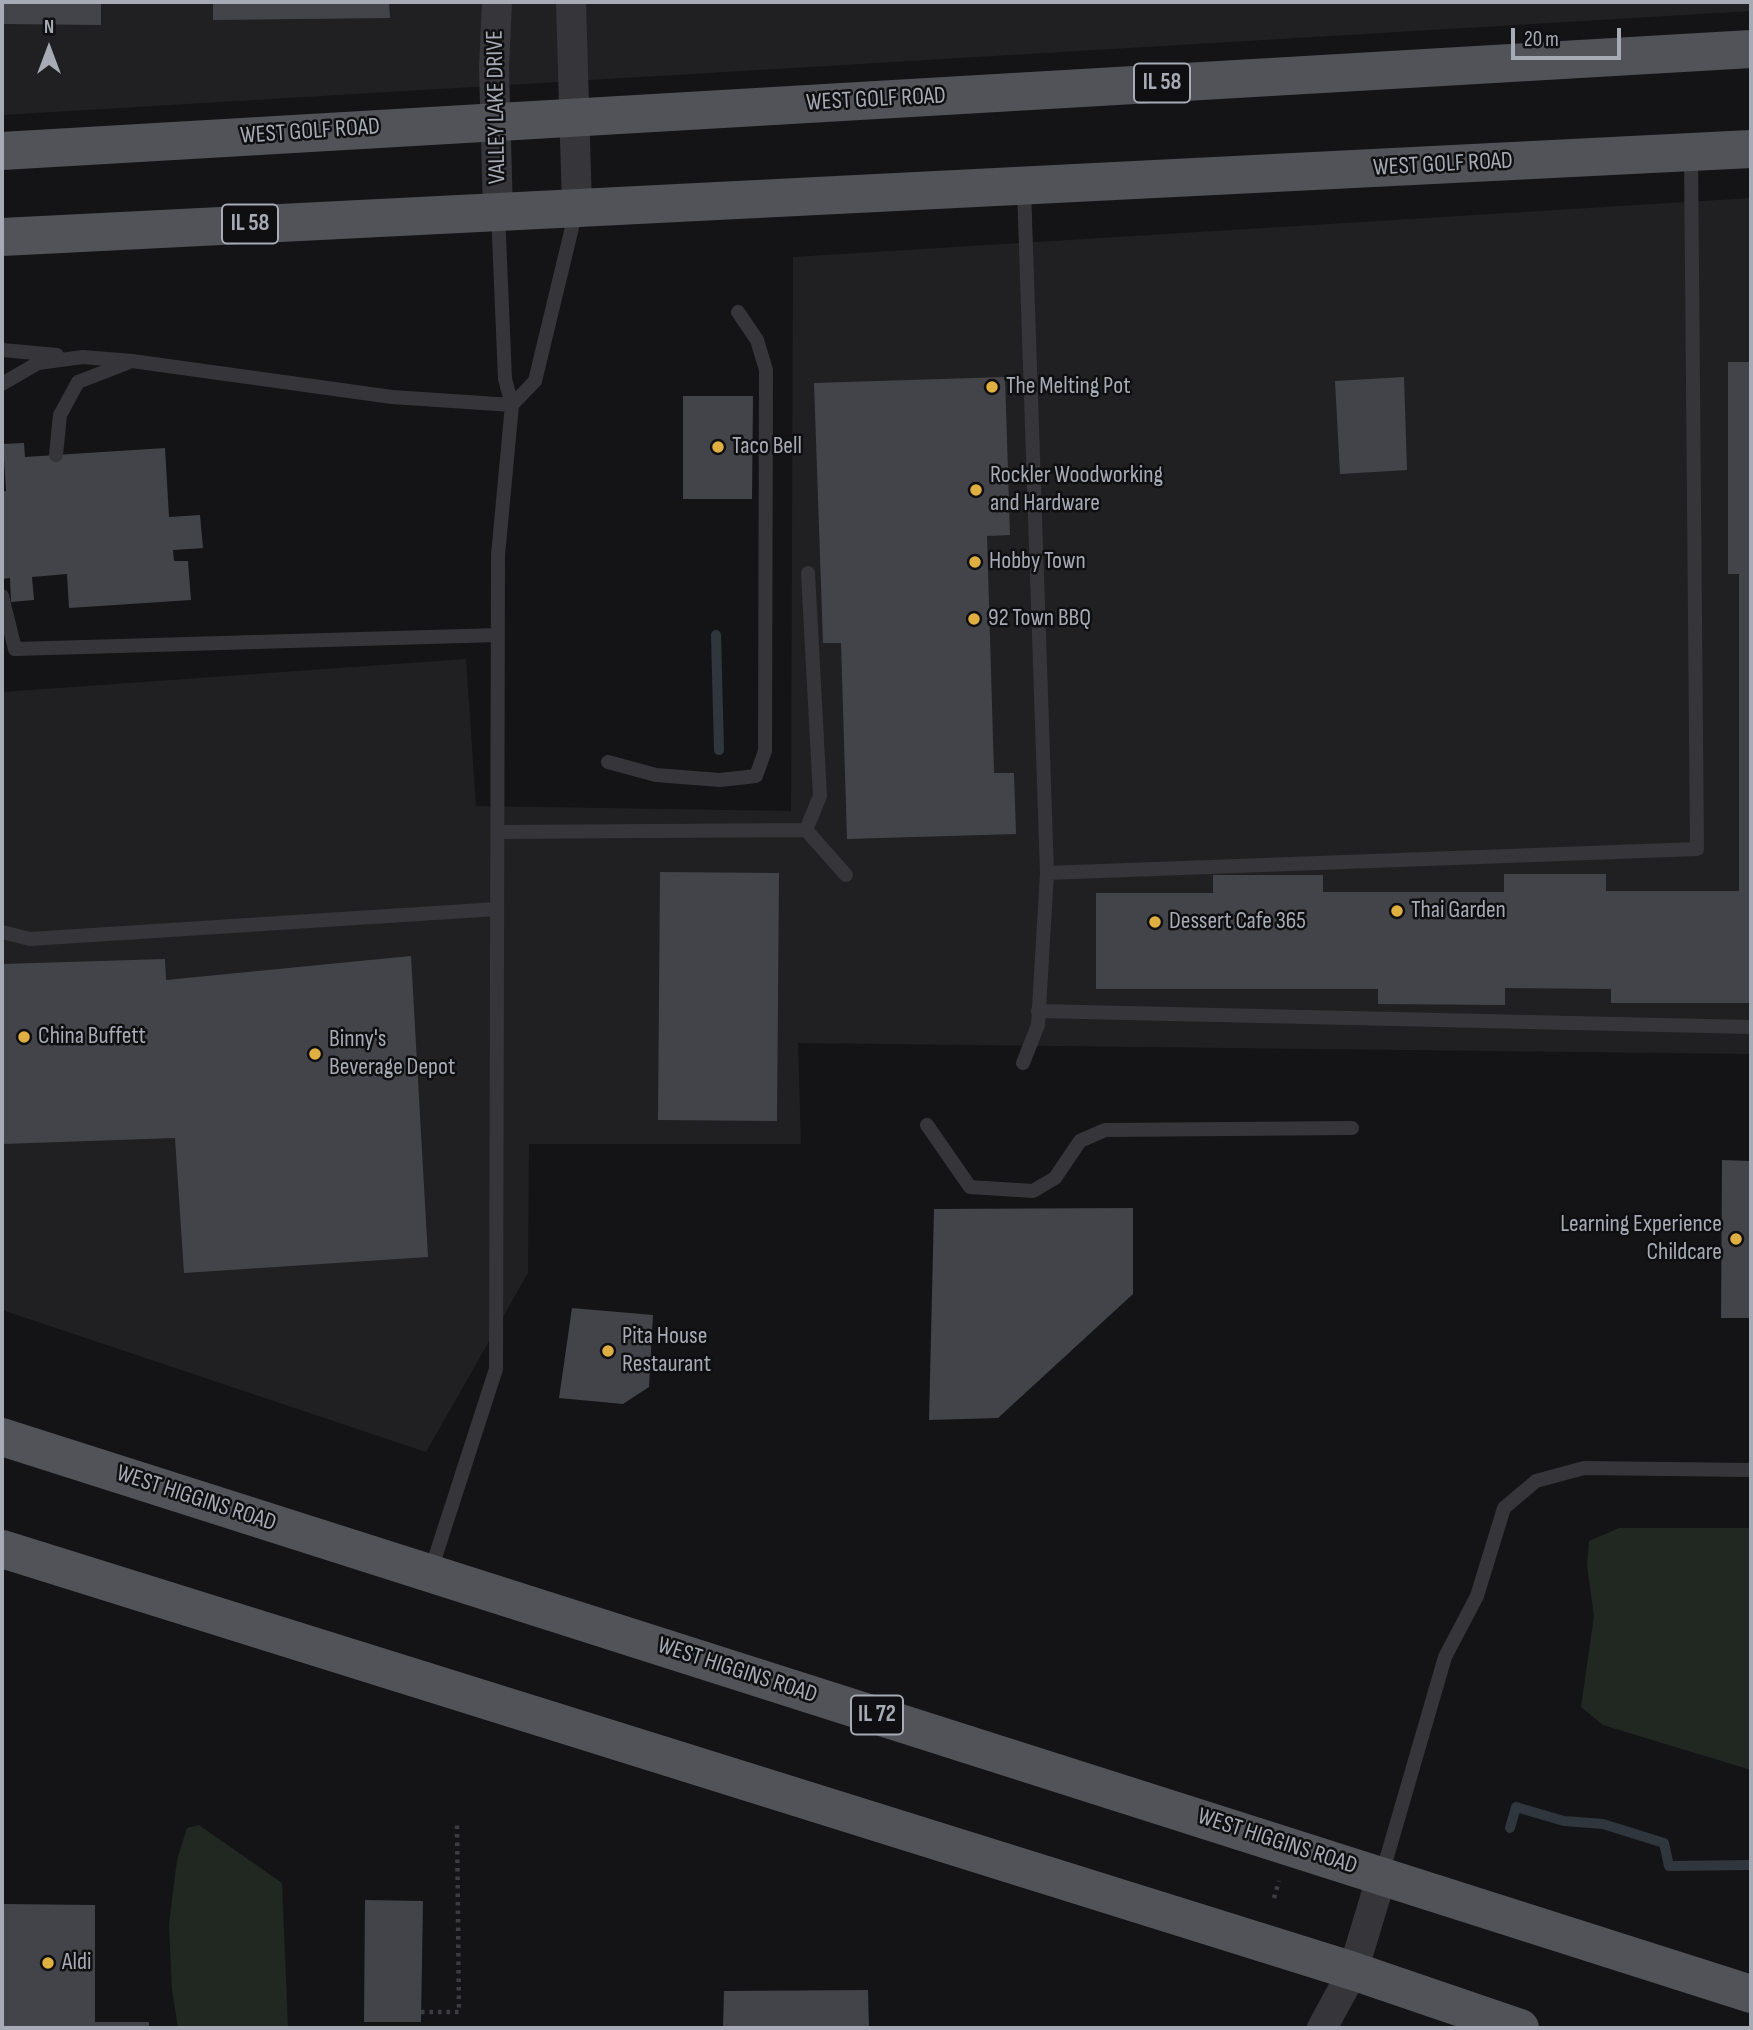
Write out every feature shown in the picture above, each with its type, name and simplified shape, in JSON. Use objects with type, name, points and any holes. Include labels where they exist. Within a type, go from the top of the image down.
[{"type":"main road","name":"WEST GOLF ROAD","points":[[2,151],[1751,49]]},
{"type":"main road","name":"WEST GOLF ROAD","points":[[2,237],[1751,149]]},
{"type":"main road","name":"WEST HIGGINS ROAD","points":[[2,1437],[1751,1994]]},
{"type":"main road","points":[[2,1549],[1353,1971],[1520,2028]]},
{"type":"street","name":"VALLEY LAKE DRIVE","points":[[497,2],[495,121],[498,212]]},
{"type":"street","points":[[571,2],[577,207]]},
{"type":"street","points":[[1322,2028],[1353,1971],[1382,1875]]},
{"type":"lane","points":[[1047,873],[1697,849],[1690,152]]},
{"type":"lane","points":[[1023,1063],[1038,1025],[1047,873],[1024,187]]},
{"type":"lane","points":[[512,405],[535,381],[577,207]]},
{"type":"lane","points":[[430,1573],[496,1369],[498,555],[512,405],[505,379],[498,212]]},
{"type":"lane","points":[[608,762],[656,775],[720,780],[756,776],[765,751],[766,370],[757,340],[738,312]]},
{"type":"lane","points":[[2,350],[132,361],[392,397],[512,405]]},
{"type":"lane","points":[[2,384],[38,363],[83,357]]},
{"type":"lane","points":[[56,455],[60,415],[78,382],[132,361]]},
{"type":"lane","points":[[806,830],[820,796],[808,573]]},
{"type":"lane","points":[[2,596],[8,649],[498,635]]},
{"type":"lane","points":[[498,832],[806,830],[846,875]]},
{"type":"lane","points":[[2,932],[30,939],[497,909]]},
{"type":"lane","points":[[1038,1011],[1751,1027]]},
{"type":"lane","points":[[927,1125],[970,1187],[1032,1191],[1055,1178],[1080,1141],[1105,1129],[1352,1128]]},
{"type":"lane","points":[[1382,1875],[1445,1657],[1477,1595],[1504,1508],[1536,1480],[1584,1468],[1751,1470]]},
{"type":"path","points":[[421,2012],[459,2012],[457,1822]]},
{"type":"path","points":[[1275,1898],[1280,1877]]},
{"type":"shaded area","points":[[2,2],[1751,2],[1751,11],[2,115]]},
{"type":"shaded area","points":[[1751,198],[1751,1054],[798,1043],[801,1144],[529,1144],[528,1273],[426,1452],[2,1310],[2,692],[466,659],[476,806],[791,811],[793,257]]},
{"type":"shaded area","points":[[1619,1528],[1751,1528],[1751,1770],[1603,1725],[1581,1707],[1594,1616],[1587,1565],[1589,1541]]},
{"type":"shaded area","points":[[199,1825],[282,1883],[288,2028],[178,2028],[172,1990],[169,1924],[177,1860],[187,1828]]},
{"type":"building","points":[[2,2],[101,2],[101,25],[2,24]]},
{"type":"building","points":[[213,2],[389,2],[390,18],[213,20]]},
{"type":"building","points":[[1728,362],[1751,362],[1751,1003],[1611,1003],[1611,989],[1505,988],[1505,1005],[1378,1004],[1378,989],[1096,989],[1096,893],[1213,893],[1213,875],[1323,875],[1323,892],[1504,892],[1504,874],[1606,874],[1606,891],[1739,891],[1739,574],[1728,574]]},
{"type":"building","points":[[1005,377],[1010,535],[987,536],[994,773],[1014,773],[1016,834],[847,839],[841,643],[823,643],[814,383]]},
{"type":"building","points":[[1404,377],[1407,470],[1340,474],[1335,381]]},
{"type":"building","name":"Taco Bell","points":[[683,396],[753,396],[752,499],[683,499]]},
{"type":"building","points":[[24,443],[25,457],[165,448],[169,517],[200,515],[203,548],[173,550],[174,561],[188,561],[191,600],[69,608],[67,574],[32,577],[34,600],[11,602],[10,578],[2,579],[2,491],[6,491],[3,444]]},
{"type":"building","points":[[660,872],[779,873],[777,1121],[658,1120]]},
{"type":"building","points":[[411,956],[428,1257],[184,1273],[175,1138],[2,1144],[2,964],[165,959],[166,980]]},
{"type":"building","name":"Learning Experience Childcare","points":[[1722,1160],[1751,1161],[1751,1318],[1721,1318]]},
{"type":"building","points":[[1133,1208],[1133,1294],[998,1418],[929,1420],[934,1209]]},
{"type":"building","name":"Pita House Restaurant","points":[[572,1308],[653,1315],[649,1387],[623,1404],[559,1398]]},
{"type":"building","points":[[365,1900],[423,1901],[421,2022],[364,2022]]},
{"type":"building","name":"Aldi","points":[[2,1904],[95,1905],[95,2022],[149,2022],[149,2028],[2,2028]]},
{"type":"building","points":[[868,1990],[869,2028],[723,2028],[724,1991]]},
{"type":"waterway","points":[[716,635],[719,750]]},
{"type":"waterway","points":[[1510,1828],[1516,1807],[1564,1821],[1603,1824],[1664,1843],[1669,1866],[1751,1865]]},
{"type":"place","name":"The Melting Pot","points":[[992,387]]},
{"type":"place","name":"Taco Bell","points":[[718,447]]},
{"type":"place","name":"Rockler Woodworking and Hardware","points":[[976,490]]},
{"type":"place","name":"Hobby Town","points":[[975,562]]},
{"type":"place","name":"92 Town BBQ","points":[[974,619]]},
{"type":"place","name":"Thai Garden","points":[[1397,911]]},
{"type":"place","name":"Dessert Cafe 365","points":[[1155,922]]},
{"type":"place","name":"China Buffett","points":[[24,1037]]},
{"type":"place","name":"Binny's Beverage Depot","points":[[315,1054]]},
{"type":"place","name":"Learning Experience Childcare","points":[[1736,1239]]},
{"type":"place","name":"Pita House Restaurant","points":[[608,1351]]},
{"type":"place","name":"Aldi","points":[[48,1963]]}]
